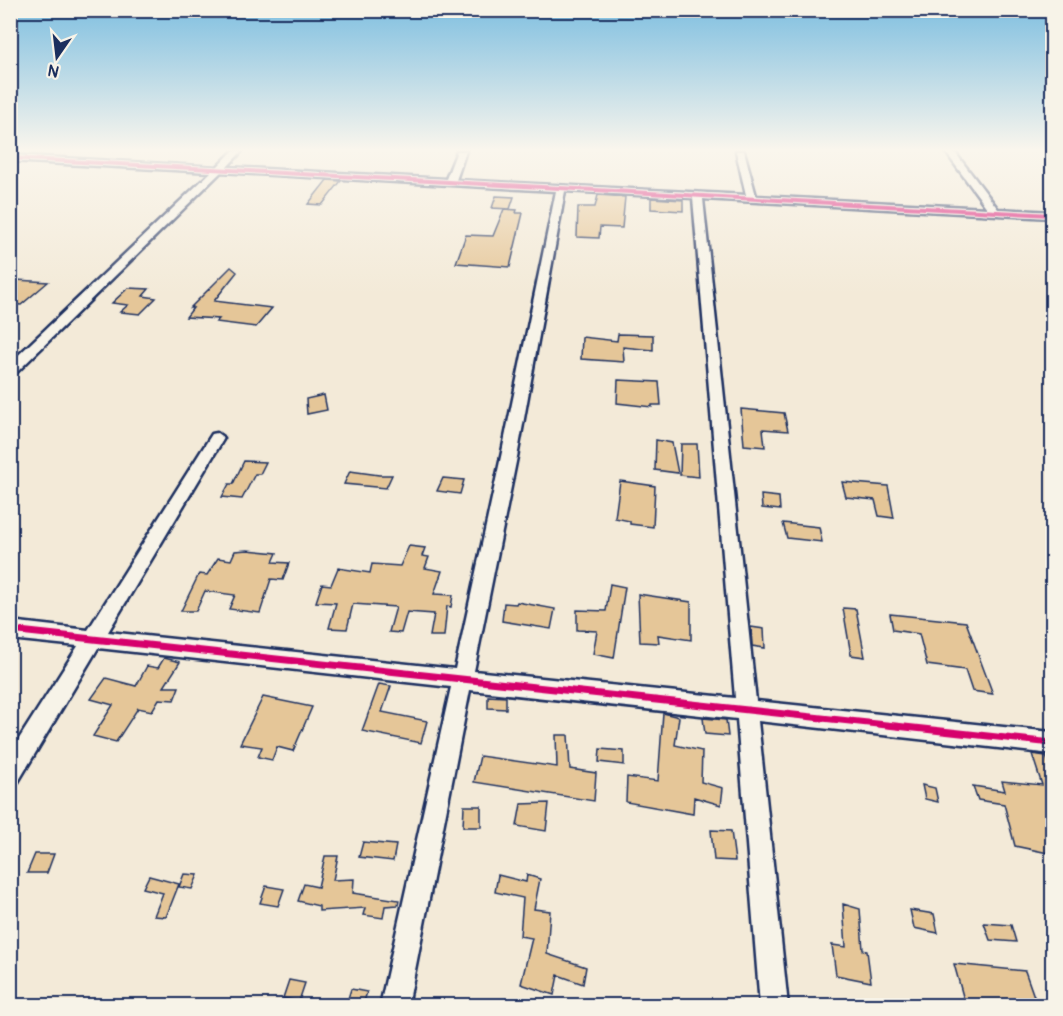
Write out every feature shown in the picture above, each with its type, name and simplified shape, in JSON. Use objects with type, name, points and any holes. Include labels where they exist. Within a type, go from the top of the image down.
[{"type":"street","points":[[10,371],[189,198]]},
{"type":"street","points":[[394,1005],[559,198]]},
{"type":"street","points":[[698,198],[774,1005]]},
{"type":"street","points":[[741,198],[1053,215]]},
{"type":"street","points":[[985,198],[995,212]]},
{"type":"street","points":[[10,774],[217,438]]},
{"type":"street","points":[[10,630],[1053,743]]},
{"type":"building","points":[[312,198],[327,198],[322,205],[308,204]]},
{"type":"building","points":[[495,198],[514,198],[510,209],[492,208]]},
{"type":"building","points":[[597,198],[625,198],[622,228],[600,227],[599,238],[577,237],[578,207],[595,207]]},
{"type":"building","points":[[651,198],[683,200],[683,211],[651,209]]},
{"type":"building","points":[[504,209],[523,213],[510,267],[456,263],[466,235],[493,236]]},
{"type":"building","points":[[231,267],[237,272],[214,301],[272,308],[256,327],[216,322],[219,319],[186,317],[193,308],[190,308]]},
{"type":"building","points":[[16,280],[48,282],[21,305],[10,304],[10,284]]},
{"type":"building","points":[[128,288],[149,289],[143,296],[156,298],[140,314],[120,312],[128,305],[112,303]]},
{"type":"building","points":[[618,334],[653,335],[653,350],[623,347],[624,362],[581,359],[582,337],[617,341]]},
{"type":"building","points":[[618,380],[659,382],[661,405],[652,405],[652,407],[617,403]]},
{"type":"building","points":[[324,395],[327,410],[307,414],[306,399]]},
{"type":"building","points":[[741,409],[784,413],[788,431],[763,429],[765,447],[744,445]]},
{"type":"building","points":[[656,440],[672,443],[678,473],[655,470]]},
{"type":"building","points":[[681,444],[697,444],[699,477],[680,475]]},
{"type":"building","points":[[244,461],[266,462],[260,474],[255,474],[242,499],[222,497],[229,484],[233,484]]},
{"type":"building","points":[[350,471],[392,475],[386,488],[344,484]]},
{"type":"building","points":[[443,478],[464,480],[460,494],[437,491]]},
{"type":"building","points":[[620,481],[655,486],[653,527],[630,524],[630,521],[615,518]]},
{"type":"building","points":[[842,482],[888,486],[894,518],[879,516],[875,500],[846,497]]},
{"type":"building","points":[[761,495],[779,497],[780,510],[762,508]]},
{"type":"building","points":[[783,523],[819,527],[822,542],[787,538]]},
{"type":"building","points":[[409,546],[425,548],[422,556],[429,557],[425,568],[442,571],[434,594],[453,595],[451,607],[447,606],[444,636],[430,636],[434,614],[407,612],[401,633],[389,632],[396,607],[353,604],[347,629],[329,628],[336,603],[316,602],[322,584],[331,585],[338,568],[370,573],[372,564],[400,566]]},
{"type":"building","points":[[235,551],[277,553],[273,562],[289,563],[283,580],[271,579],[260,613],[229,609],[235,595],[205,591],[196,611],[181,611],[199,574],[207,575],[218,558],[231,560]]},
{"type":"building","points":[[610,584],[625,587],[614,658],[593,654],[597,631],[577,630],[577,610],[606,611]]},
{"type":"building","points":[[638,594],[691,602],[691,640],[658,635],[659,643],[640,642]]},
{"type":"building","points":[[517,602],[555,609],[551,629],[502,621],[504,603],[516,604]]},
{"type":"building","points":[[843,608],[856,609],[865,657],[851,655]]},
{"type":"building","points":[[890,614],[966,622],[993,694],[972,691],[965,670],[927,665],[919,634],[893,630]]},
{"type":"building","points":[[751,627],[764,629],[765,648],[752,646]]},
{"type":"building","points":[[164,658],[180,662],[164,687],[179,687],[174,700],[159,699],[152,711],[138,708],[116,742],[93,736],[113,705],[91,699],[106,678],[136,686],[147,666],[158,668]]},
{"type":"building","points":[[379,684],[391,686],[382,712],[427,721],[421,743],[362,731]]},
{"type":"building","points":[[488,696],[506,697],[506,709],[488,708]]},
{"type":"building","points":[[263,697],[312,707],[293,751],[277,747],[272,760],[258,757],[262,747],[240,744]]},
{"type":"building","points":[[663,713],[679,717],[675,745],[702,751],[701,782],[723,788],[721,805],[694,797],[693,814],[626,802],[627,777],[658,781]]},
{"type":"building","points":[[703,718],[726,720],[728,736],[705,734]]},
{"type":"building","points":[[556,735],[568,735],[570,769],[596,773],[594,801],[474,782],[480,756],[557,767]]},
{"type":"building","points":[[600,749],[624,751],[624,765],[599,762]]},
{"type":"building","points":[[1032,754],[1046,756],[1053,775],[1053,854],[1015,846],[1004,804],[978,800],[973,786],[1005,791],[1002,781],[1042,785]]},
{"type":"building","points":[[922,785],[935,788],[938,802],[925,799]]},
{"type":"building","points":[[549,803],[546,831],[517,826],[521,804]]},
{"type":"building","points":[[464,806],[481,806],[481,827],[463,827]]},
{"type":"building","points":[[711,830],[731,831],[735,861],[714,860]]},
{"type":"building","points":[[363,842],[396,845],[393,861],[359,857]]},
{"type":"building","points":[[35,854],[54,854],[47,873],[27,873]]},
{"type":"building","points":[[325,856],[338,856],[333,880],[354,879],[353,893],[399,900],[398,905],[385,906],[383,918],[363,915],[365,908],[319,911],[319,906],[298,901],[304,884],[318,887]]},
{"type":"building","points":[[184,874],[198,875],[192,889],[179,887]]},
{"type":"building","points":[[498,875],[526,882],[527,875],[540,879],[534,909],[550,911],[547,954],[586,967],[583,984],[558,975],[554,995],[521,984],[532,938],[520,936],[523,898],[495,892]]},
{"type":"building","points":[[149,876],[179,884],[166,917],[154,916],[163,893],[143,888]]},
{"type":"building","points":[[266,886],[284,889],[278,906],[260,903]]},
{"type":"building","points":[[843,904],[860,909],[863,950],[867,951],[871,982],[836,975],[832,945],[846,947]]},
{"type":"building","points":[[910,910],[934,914],[938,933],[914,928]]},
{"type":"building","points":[[984,923],[1011,925],[1016,942],[990,940]]},
{"type":"building","points":[[954,964],[1025,971],[1037,1005],[964,1000]]},
{"type":"building","points":[[289,980],[305,983],[299,1001],[283,998]]},
{"type":"building","points":[[351,989],[367,992],[363,1005],[346,1005]]},
{"type":"cycle path","points":[[749,198],[1052,215]]},
{"type":"cycle path","points":[[10,630],[1052,743]]}]
